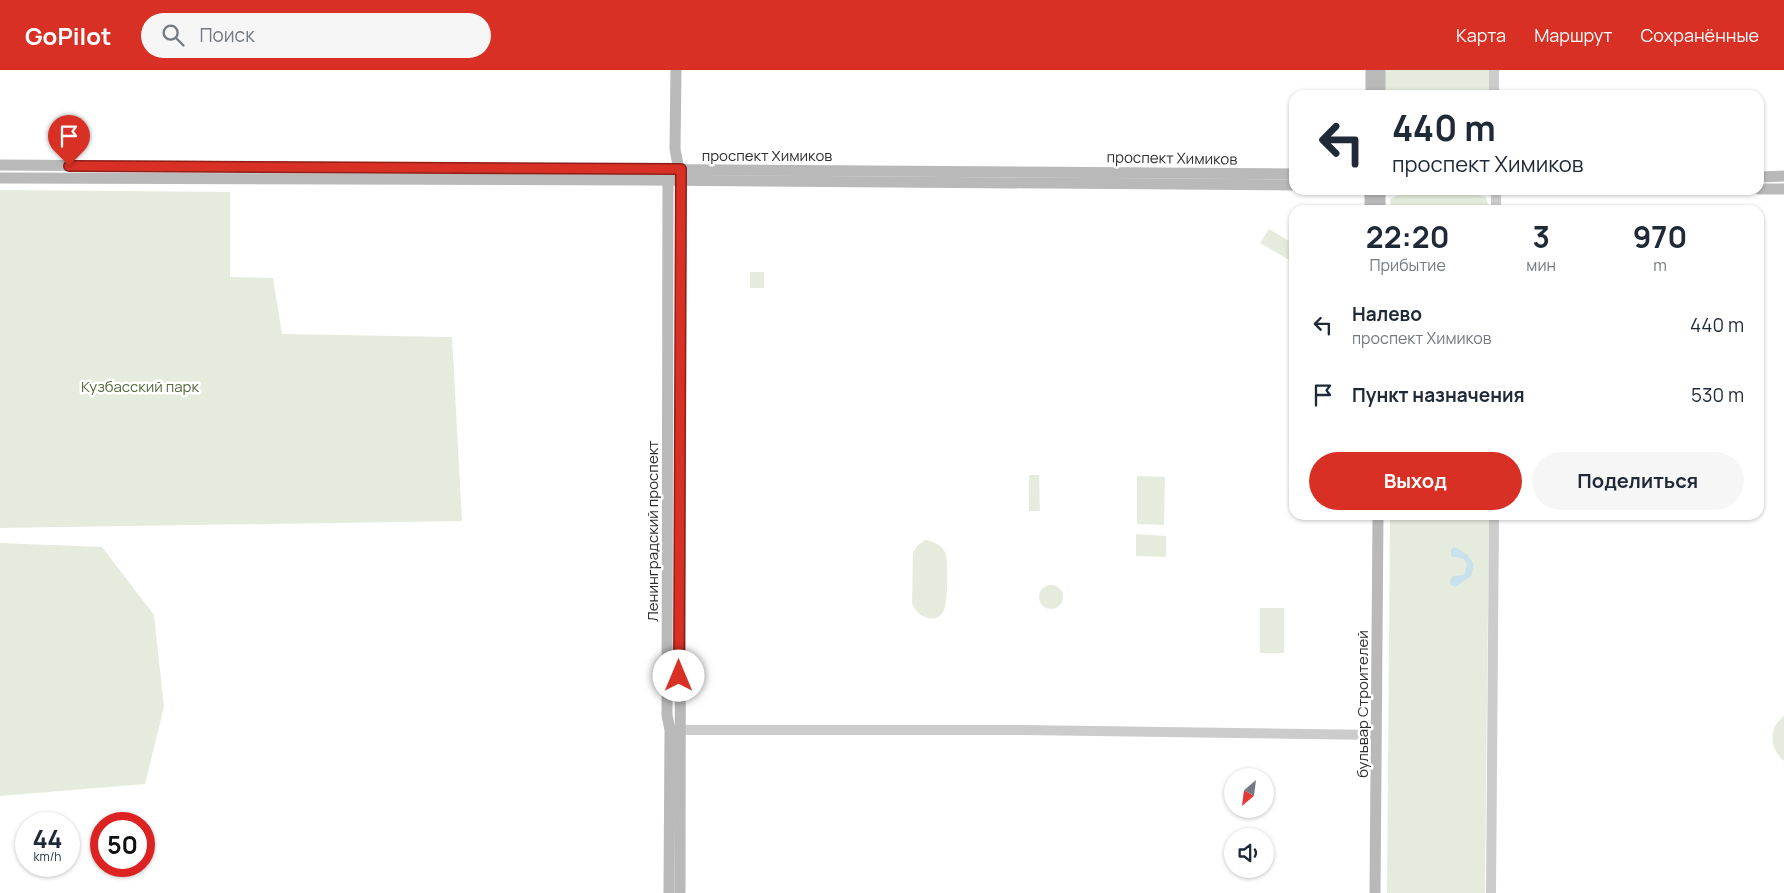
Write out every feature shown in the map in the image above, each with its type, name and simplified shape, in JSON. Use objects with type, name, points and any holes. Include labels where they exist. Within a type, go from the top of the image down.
[{"type":"main road","name":"Ленинградский проспект","points":[[669,893],[676,730],[679,715],[681,175],[675,149],[676,70]]},
{"type":"main road","points":[[1371,70],[1371,90]]},
{"type":"main road","points":[[1380,70],[1380,90]]},
{"type":"main road","name":"Ленинградский проспект","points":[[675,149],[668,175],[667,715],[676,730],[680,893]]},
{"type":"main road","name":"проспект Химиков","points":[[0,165],[668,175]]},
{"type":"main road","name":"проспект Химиков","points":[[0,178],[1289,174]]},
{"type":"main road","name":"проспект Химиков","points":[[681,175],[1289,185]]},
{"type":"main road","points":[[1764,176],[1784,176]]},
{"type":"main road","points":[[1764,189],[1784,189]]},
{"type":"main road","name":"бульвар Строителей","points":[[1370,520],[1376,893]]},
{"type":"main road","name":"бульвар Строителей","points":[[1369,893],[1378,520]]},
{"type":"street","points":[[1494,70],[1494,90]]},
{"type":"street","points":[[1491,893],[1494,520]]},
{"type":"street","points":[[676,730],[1023,730],[1373,735]]},
{"type":"green space","points":[[1380,70],[1494,70],[1494,90],[1380,90]]},
{"type":"green space","name":"Кузбасский парк","points":[[0,190],[230,192],[230,277],[273,278],[282,334],[452,337],[462,521],[0,528]]},
{"type":"green space","points":[[1398,195],[1478,195],[1485,197],[1489,205],[1391,205],[1390,199]]},
{"type":"green space","points":[[1269,229],[1289,241],[1289,260],[1260,243]]},
{"type":"green space","points":[[750,272],[764,272],[764,288],[750,288]]},
{"type":"green space","points":[[1029,475],[1039,475],[1040,511],[1029,511]]},
{"type":"green space","points":[[1137,476],[1165,477],[1164,525],[1137,524]]},
{"type":"green space","points":[[1390,520],[1489,520],[1485,893],[1387,893]]},
{"type":"green space","points":[[1136,534],[1166,536],[1166,557],[1136,556]]},
{"type":"green space","points":[[925,540],[941,547],[947,559],[944,610],[937,618],[932,619],[922,616],[912,603],[913,553],[917,546]]},
{"type":"green space","points":[[0,543],[102,547],[154,615],[164,707],[145,784],[0,796]]},
{"type":"green space","points":[[1051,585],[1059,589],[1063,597],[1059,605],[1051,609],[1043,605],[1039,597],[1043,589]]},
{"type":"green space","points":[[1260,608],[1284,608],[1284,653],[1260,653]]},
{"type":"green space","points":[[1784,716],[1784,761],[1775,750],[1772,738],[1775,726]]},
{"type":"water","points":[[1455,547],[1468,555],[1474,565],[1471,576],[1455,587],[1450,584],[1450,580],[1453,576],[1464,575],[1467,564],[1464,559],[1451,556],[1451,549]]},
{"type":"route","points":[[69,166],[681,169],[679,676]]}]
